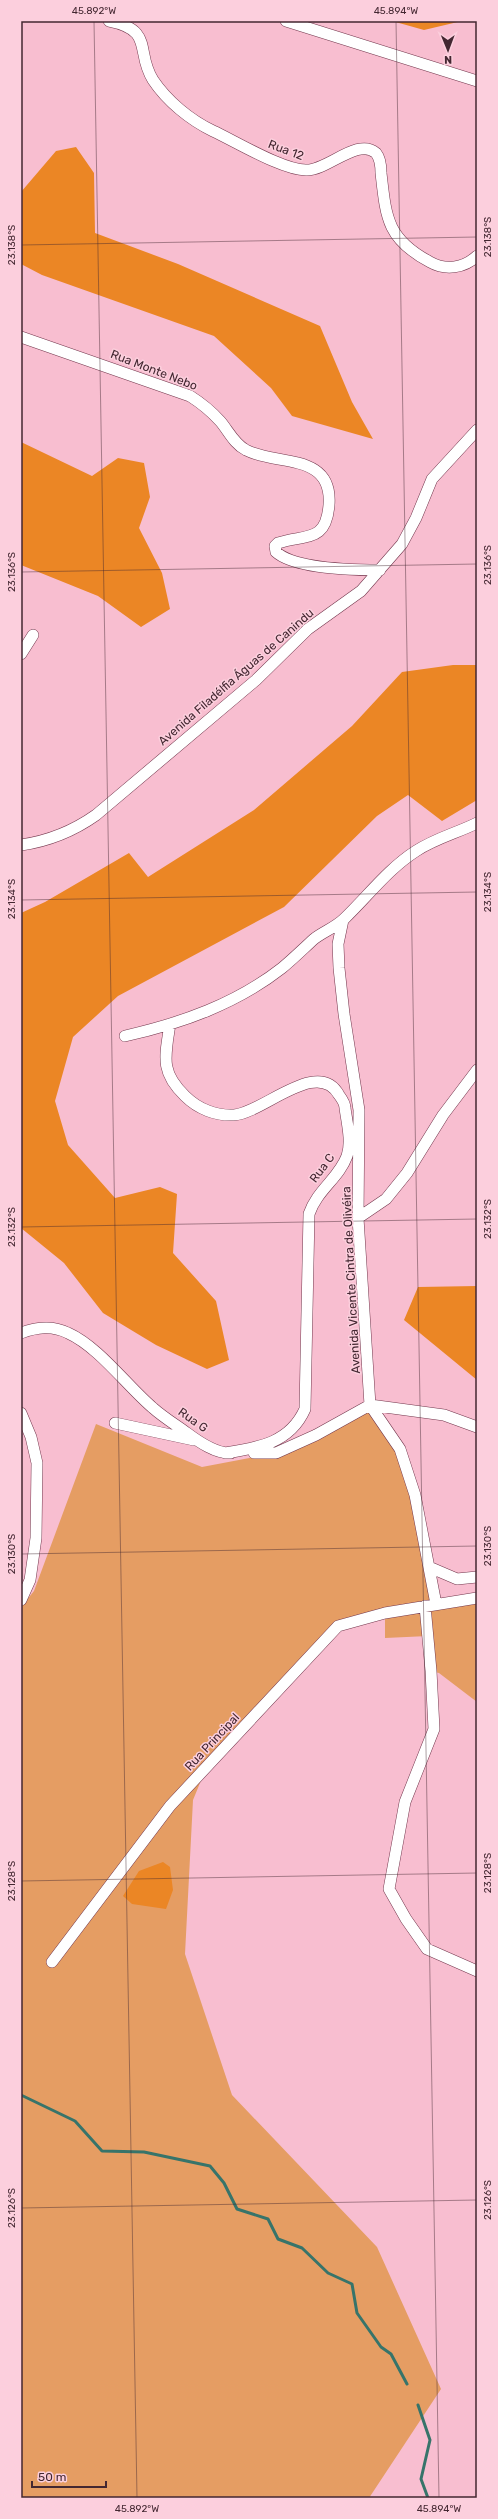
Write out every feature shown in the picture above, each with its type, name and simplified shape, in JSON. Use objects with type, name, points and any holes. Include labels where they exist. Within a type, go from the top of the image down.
[{"type":"street","name":"Rua 12","points":[[109,21],[129,27],[136,33],[142,43],[152,79],[166,97],[202,126],[281,164],[304,171],[318,170],[355,149],[368,149],[376,154],[380,163],[388,220],[395,235],[406,246],[437,266],[452,268],[463,265],[477,256]]},
{"type":"street","points":[[286,21],[477,81]]},
{"type":"street","name":"Rua Monte Nebo","points":[[21,337],[190,396],[203,404],[245,450],[300,462],[312,467],[325,481],[330,498],[328,516],[322,529],[315,536],[278,543],[275,546],[276,552],[292,559],[342,570],[380,570]]},
{"type":"street","name":"Avenida Filadélfia Águas de Canindu","points":[[21,846],[40,843],[74,830],[96,815],[256,680],[308,629],[361,591],[402,544],[416,518],[432,479],[477,430]]},
{"type":"street","points":[[21,654],[33,634]]},
{"type":"street","points":[[125,1036],[170,1024],[222,1006],[242,995],[283,967],[316,938],[343,920],[388,873],[416,851],[439,838],[477,823]]},
{"type":"street","name":"Avenida Vicente Cintra de Olivéira","points":[[343,920],[338,944],[339,968],[344,1014],[359,1110],[358,1218],[370,1405]]},
{"type":"street","name":"Rua C","points":[[170,1024],[166,1051],[169,1078],[193,1104],[213,1113],[235,1115],[253,1110],[296,1087],[313,1081],[327,1083],[336,1088],[345,1104],[349,1133],[347,1156],[314,1200],[309,1214],[305,1409],[300,1421],[284,1436],[260,1448],[225,1453]]},
{"type":"street","points":[[358,1218],[386,1199],[403,1178],[443,1114],[477,1070]]},
{"type":"street","name":"Rua G","points":[[21,1333],[36,1327],[53,1328],[69,1333],[93,1350],[153,1408],[198,1441],[225,1453],[276,1453],[316,1436],[370,1405]]},
{"type":"street","points":[[370,1405],[444,1415],[477,1427]]},
{"type":"street","points":[[370,1405],[400,1449],[415,1495],[429,1568],[431,1605],[434,1729],[405,1802],[389,1889],[406,1920],[427,1949],[477,1971]]},
{"type":"street","points":[[21,1413],[31,1436],[37,1463],[36,1538],[30,1580],[21,1600]]},
{"type":"street","points":[[115,1423],[198,1441]]},
{"type":"street","points":[[429,1568],[457,1579],[477,1577]]},
{"type":"street","name":"Rua Principal","points":[[52,1962],[170,1806],[338,1626],[385,1613],[477,1598]]},
{"type":"shaded area","points":[[392,21],[462,21],[424,30]]},
{"type":"shaded area","points":[[76,147],[94,173],[95,233],[178,264],[320,326],[352,402],[373,439],[292,416],[271,388],[214,336],[42,275],[21,264],[21,192],[56,151]]},
{"type":"shaded area","points":[[21,442],[92,476],[118,458],[144,463],[150,497],[139,528],[162,573],[170,609],[141,627],[98,596],[21,565]]},
{"type":"shaded area","points":[[453,665],[477,665],[477,800],[442,821],[408,795],[377,816],[284,907],[118,996],[73,1037],[55,1101],[68,1145],[115,1198],[160,1187],[177,1194],[173,1253],[216,1301],[229,1360],[207,1369],[156,1345],[103,1313],[64,1263],[21,1228],[21,913],[45,902],[129,853],[148,877],[254,810],[352,726],[402,672]]},
{"type":"shaded area","points":[[477,1286],[477,1380],[404,1320],[418,1287]]},
{"type":"shaded area","points":[[370,1405],[400,1449],[436,1603],[477,1598],[477,1702],[439,1673],[431,1671],[428,1636],[385,1638],[385,1613],[338,1626],[207,1766],[193,1800],[185,1954],[232,2095],[377,2247],[441,2389],[369,2498],[21,2498],[21,1607],[34,1591],[96,1424],[202,1467],[276,1453]]},
{"type":"shaded area","points":[[163,1862],[170,1867],[173,1890],[166,1909],[132,1904],[123,1896],[139,1871]]},
{"type":"waterway","points":[[21,2095],[75,2121],[102,2151],[144,2152],[210,2166],[224,2183],[237,2209],[268,2219],[278,2239],[302,2248],[328,2273],[352,2284],[357,2313],[381,2347],[391,2354],[407,2384]]},
{"type":"waterway","points":[[418,2405],[430,2440],[421,2479],[428,2498]]}]
